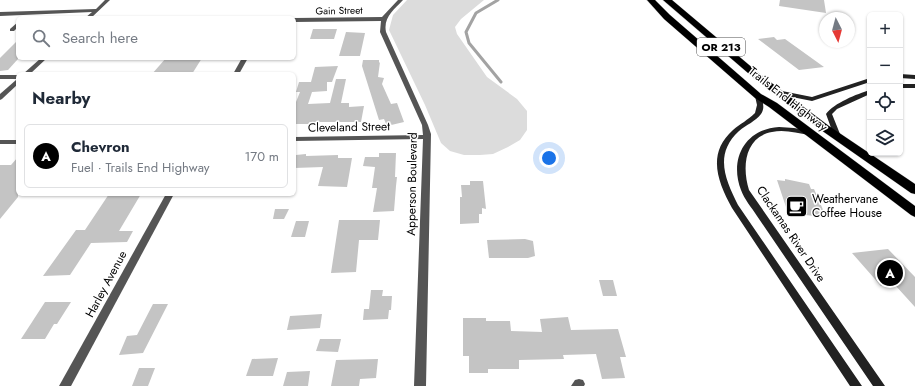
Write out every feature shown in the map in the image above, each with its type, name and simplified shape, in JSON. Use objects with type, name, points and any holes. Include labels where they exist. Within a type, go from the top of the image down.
[{"type":"highway","name":"Trails End Highway","points":[[651,0],[667,17],[758,96],[773,105],[915,212]]},
{"type":"highway","name":"Trails End Highway","points":[[667,0],[725,51],[776,91],[915,190]]},
{"type":"main road","points":[[903,76],[915,77]]},
{"type":"main road","points":[[776,91],[812,99],[867,81]]},
{"type":"main road","points":[[903,86],[915,86]]},
{"type":"main road","points":[[836,134],[829,114],[835,108],[867,93]]},
{"type":"main road","points":[[758,96],[761,103],[758,113],[728,138],[723,147],[720,158],[726,188],[735,206],[856,386]]},
{"type":"main road","name":"Clackamas River Drive","points":[[809,133],[776,129],[755,136],[742,154],[741,177],[745,191],[760,214],[879,386]]},
{"type":"street","points":[[90,16],[108,0]]},
{"type":"street","points":[[383,19],[401,0]]},
{"type":"street","points":[[0,14],[97,10]]},
{"type":"street","points":[[27,16],[30,13]]},
{"type":"street","name":"Gain Street","points":[[296,20],[383,19]]},
{"type":"street","name":"Apperson Boulevard","points":[[383,19],[383,32],[425,125],[428,137],[420,386]]},
{"type":"street","points":[[12,30],[16,26]]},
{"type":"street","points":[[28,72],[42,60]]},
{"type":"street","points":[[237,72],[244,60]]},
{"type":"street","points":[[0,77],[16,76]]},
{"type":"street","points":[[0,98],[16,83]]},
{"type":"street","name":"Cleveland Street","points":[[296,139],[428,137]]},
{"type":"street","points":[[0,142],[16,142]]},
{"type":"street","name":"Harley Avenue","points":[[65,386],[169,196]]},
{"type":"shaded area","points":[[407,0],[484,0],[461,19],[455,27],[457,34],[487,77],[517,99],[527,111],[527,130],[520,140],[493,154],[480,155],[464,155],[450,151],[441,143],[425,105],[389,30],[393,15]]},
{"type":"building","points":[[780,0],[824,0],[826,12],[819,12],[779,6]]},
{"type":"building","points":[[313,29],[337,29],[334,39],[310,39]]},
{"type":"building","points":[[346,32],[365,33],[360,56],[339,56]]},
{"type":"building","points":[[774,37],[777,40],[785,39],[824,67],[799,70],[758,39]]},
{"type":"building","points":[[16,42],[17,60],[8,70],[0,71],[0,58]]},
{"type":"building","points":[[164,60],[201,60],[193,72],[154,72]]},
{"type":"building","points":[[363,60],[379,60],[378,77],[384,78],[382,84],[391,104],[397,103],[404,122],[387,126],[384,119],[379,120],[362,66]]},
{"type":"building","points":[[338,66],[332,82],[327,82],[327,91],[312,92],[308,104],[330,103],[336,79],[346,79],[341,103],[349,103],[349,107],[364,106],[361,122],[310,122],[309,124],[296,124],[296,102],[300,92],[296,92],[299,82],[311,82],[315,67]]},
{"type":"building","points":[[379,153],[396,153],[395,177],[397,177],[394,211],[373,212],[377,188],[372,188],[375,167],[363,166],[365,157],[379,157]]},
{"type":"building","points":[[296,155],[338,155],[338,158],[352,158],[347,187],[318,186],[323,167],[296,168]]},
{"type":"building","points":[[16,159],[16,196],[18,197],[0,219],[0,165],[11,165]]},
{"type":"building","points":[[785,179],[809,184],[811,189],[814,189],[824,212],[821,212],[823,217],[788,213],[777,180],[785,181]]},
{"type":"building","points":[[470,181],[483,181],[486,209],[482,208],[482,214],[479,214],[479,223],[460,224],[460,197],[462,197],[461,185],[470,185]]},
{"type":"building","points":[[108,196],[140,196],[119,231],[133,231],[127,242],[91,243],[70,275],[43,276],[76,230],[85,230]]},
{"type":"building","points":[[275,209],[289,209],[284,219],[273,219]]},
{"type":"building","points":[[339,220],[380,220],[378,240],[359,240],[356,272],[331,273]]},
{"type":"building","points":[[296,221],[309,221],[305,237],[291,237]]},
{"type":"building","points":[[525,239],[533,241],[535,256],[528,258],[489,258],[487,240]]},
{"type":"building","points":[[888,249],[915,277],[915,307],[895,285],[881,286],[852,253]]},
{"type":"building","points":[[599,280],[613,280],[617,296],[603,296]]},
{"type":"building","points":[[371,290],[383,290],[382,296],[392,296],[391,310],[389,310],[388,319],[363,320],[364,309],[369,309]]},
{"type":"building","points":[[45,302],[71,302],[57,324],[54,324],[45,339],[21,339]]},
{"type":"building","points":[[153,304],[168,304],[143,353],[119,355],[127,336],[137,335]]},
{"type":"building","points":[[322,314],[320,328],[287,330],[290,316]]},
{"type":"building","points":[[568,317],[571,330],[618,329],[626,357],[620,357],[625,378],[602,379],[596,354],[563,355],[564,359],[519,360],[519,369],[488,369],[488,373],[469,373],[469,356],[463,356],[463,318],[486,318],[486,321],[510,321],[511,331],[542,332],[540,319]]},
{"type":"building","points":[[320,339],[341,339],[338,352],[316,351]]},
{"type":"building","points":[[278,358],[273,376],[246,376],[252,359]]},
{"type":"building","points":[[378,359],[376,378],[360,379],[359,386],[331,386],[336,360]]},
{"type":"building","points":[[139,368],[155,368],[148,386],[132,386]]},
{"type":"building","points":[[310,371],[308,386],[283,386],[287,372]]},
{"type":"waterway","points":[[498,0],[476,13],[466,32],[469,43],[501,82]]},
{"type":"place","name":"Weathervane Coffee House","points":[[796,206]]},
{"type":"place","name":"Chevron","points":[[890,273]]}]
